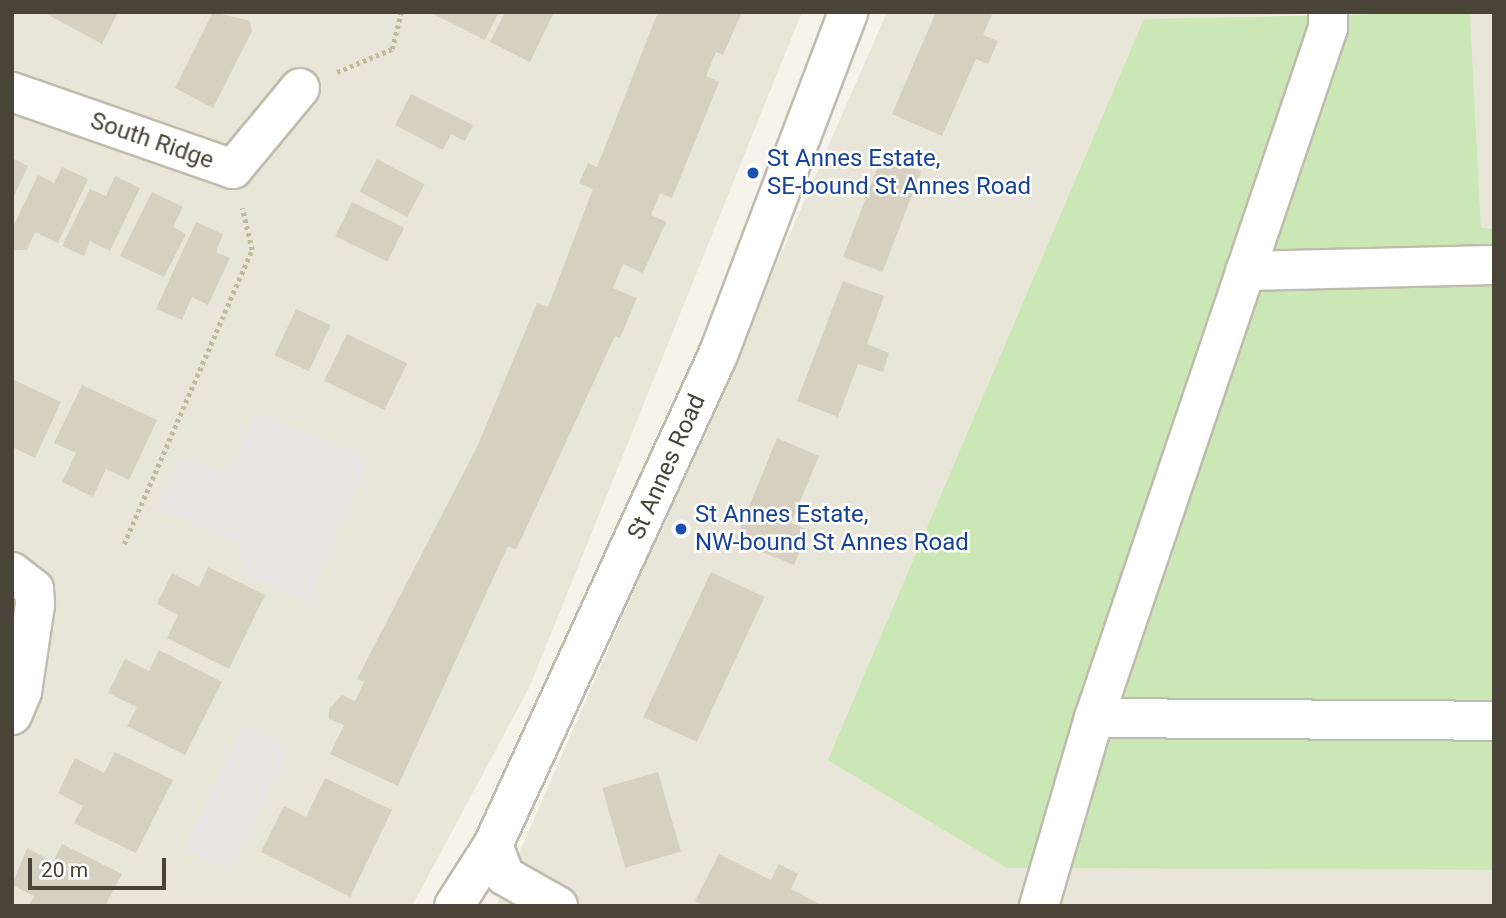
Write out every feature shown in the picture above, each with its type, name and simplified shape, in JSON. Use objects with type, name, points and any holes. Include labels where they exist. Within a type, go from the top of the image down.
[{"type":"street","name":"St Annes Road","points":[[454,906],[493,845],[718,355],[848,12]]},
{"type":"street","points":[[1038,906],[1094,718],[1328,28],[1328,12]]},
{"type":"street","name":"South Ridge","points":[[12,92],[233,169],[300,88]]},
{"type":"street","points":[[1245,271],[1494,265]]},
{"type":"street","points":[[12,572],[34,589],[34,605],[22,692],[12,715]]},
{"type":"street","points":[[1094,718],[1494,721]]},
{"type":"street","points":[[493,845],[505,876],[558,906]]},
{"type":"path","points":[[300,88],[392,48],[401,12]]},
{"type":"path","points":[[124,544],[253,250],[233,169]]},
{"type":"shaded area","points":[[12,12],[802,12],[529,688],[412,906],[12,906]]},
{"type":"shaded area","points":[[887,12],[1363,12],[1144,20],[1007,868],[1494,870],[1494,906],[496,906]]},
{"type":"shaded area","points":[[1470,12],[1494,12],[1494,229],[1481,229]]},
{"type":"shaded area","points":[[255,412],[368,458],[309,602],[249,578],[236,542],[158,510],[180,454],[230,474]]},
{"type":"shaded area","points":[[244,725],[290,747],[230,870],[184,848]]},
{"type":"green space","points":[[1470,12],[1481,228],[1494,229],[1494,870],[1007,868],[828,760],[1144,19]]},
{"type":"building","points":[[43,12],[118,12],[102,44]]},
{"type":"building","points":[[213,12],[250,21],[252,31],[213,108],[175,88]]},
{"type":"building","points":[[429,12],[499,12],[485,40]]},
{"type":"building","points":[[505,12],[554,12],[530,62],[490,42]]},
{"type":"building","points":[[658,12],[742,12],[723,55],[716,52],[706,76],[719,82],[672,198],[660,193],[651,215],[666,222],[643,273],[623,264],[613,288],[637,298],[620,338],[615,336],[516,550],[508,546],[398,786],[330,754],[344,725],[329,719],[329,709],[342,695],[355,701],[364,682],[357,679],[477,447],[537,303],[548,307],[593,189],[579,183],[588,163],[597,167]]},
{"type":"building","points":[[936,12],[993,12],[983,35],[998,41],[988,64],[976,59],[942,136],[892,114]]},
{"type":"building","points":[[411,94],[473,125],[465,141],[451,134],[443,150],[395,125]]},
{"type":"building","points":[[882,156],[921,171],[883,272],[843,257]]},
{"type":"building","points":[[12,158],[28,166],[12,200]]},
{"type":"building","points":[[377,159],[425,184],[407,217],[360,192]]},
{"type":"building","points":[[62,167],[88,179],[58,243],[35,232],[27,250],[12,250],[12,229],[38,175],[54,183]]},
{"type":"building","points":[[115,176],[140,188],[110,251],[90,241],[84,256],[62,246],[90,189],[106,196]]},
{"type":"building","points":[[152,192],[183,207],[173,227],[186,234],[164,277],[120,256]]},
{"type":"building","points":[[352,202],[404,227],[387,262],[335,236]]},
{"type":"building","points":[[196,222],[223,234],[216,252],[230,258],[208,305],[192,297],[182,320],[156,309]]},
{"type":"building","points":[[843,281],[884,296],[867,344],[889,353],[883,372],[858,364],[838,417],[797,401]]},
{"type":"building","points":[[296,309],[330,325],[309,371],[274,355]]},
{"type":"building","points":[[347,334],[407,363],[384,410],[324,381]]},
{"type":"building","points":[[12,379],[61,402],[35,458],[12,447]]},
{"type":"building","points":[[82,385],[157,420],[129,480],[106,469],[93,497],[62,482],[76,453],[54,443]]},
{"type":"building","points":[[777,438],[819,456],[791,523],[809,530],[794,565],[735,541]]},
{"type":"building","points":[[208,567],[265,595],[229,669],[167,638],[178,615],[157,604],[172,573],[199,587]]},
{"type":"building","points":[[711,572],[764,597],[697,742],[643,717]]},
{"type":"building","points":[[159,650],[222,682],[185,755],[127,726],[137,707],[108,693],[125,659],[149,671]]},
{"type":"building","points":[[115,752],[173,780],[136,853],[74,823],[83,806],[58,793],[75,758],[104,773]]},
{"type":"building","points":[[658,772],[681,852],[625,868],[602,788]]},
{"type":"building","points":[[325,778],[392,810],[350,897],[261,852],[284,806],[306,817]]},
{"type":"building","points":[[62,844],[122,874],[105,906],[29,906],[34,896],[12,885],[27,848],[53,862]]},
{"type":"building","points":[[719,854],[771,880],[779,864],[798,874],[791,889],[823,906],[705,906],[695,901]]},
{"type":"place","name":"St Annes Estate, SE-bound St Annes Road","points":[[753,173]]},
{"type":"place","name":"St Annes Estate, NW-bound St Annes Road","points":[[681,529]]}]
